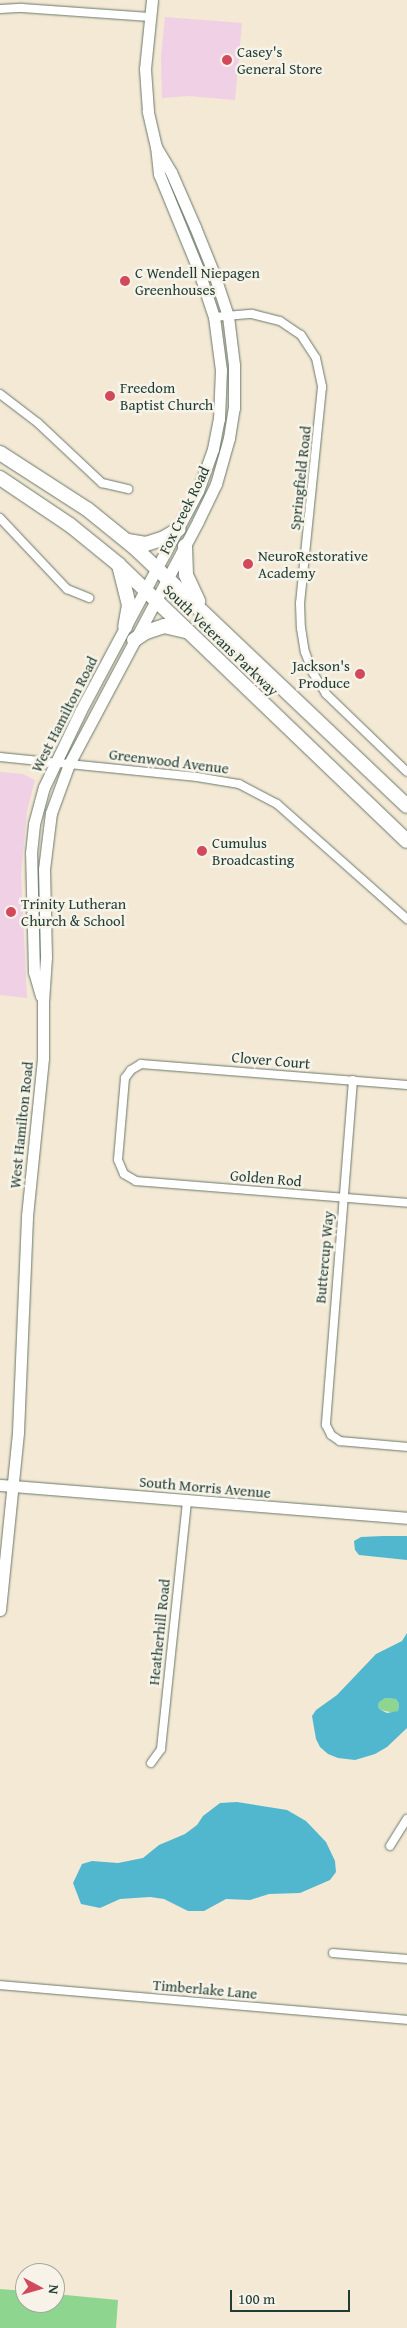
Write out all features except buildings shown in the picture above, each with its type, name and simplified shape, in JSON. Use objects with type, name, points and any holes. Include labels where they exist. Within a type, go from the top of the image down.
[{"type":"highway","name":"South Veterans Parkway","points":[[0,453],[87,509],[126,540],[407,806]]},
{"type":"highway","name":"South Veterans Parkway","points":[[0,478],[70,525],[118,564],[407,841]]},
{"type":"highway","points":[[126,540],[146,544],[159,541],[178,529]]},
{"type":"highway","points":[[185,546],[186,574],[206,614]]},
{"type":"highway","points":[[118,564],[128,605],[125,627]]},
{"type":"highway","points":[[134,640],[146,632],[164,626],[191,632]]},
{"type":"main road","name":"Fox Creek Road","points":[[152,0],[146,52],[146,87],[148,111],[156,147],[159,174],[198,270],[214,317],[222,370],[218,427],[206,470],[178,529],[163,573]]},
{"type":"main road","name":"Fox Creek Road","points":[[150,595],[163,573],[185,546],[216,484],[230,438],[235,386],[233,344],[228,316],[195,227],[172,172],[156,147]]},
{"type":"main road","name":"West Hamilton Road","points":[[43,1002],[34,972],[31,853],[38,806],[54,762],[125,627],[150,595]]},
{"type":"main road","name":"West Hamilton Road","points":[[0,1610],[20,1395],[27,1216],[43,1058],[43,1002],[46,957],[44,869],[47,836],[54,805],[69,764],[134,640],[150,595]]},
{"type":"main road","name":"South Morris Avenue","points":[[0,1485],[407,1518]]},
{"type":"street","points":[[0,9],[22,8],[150,17]]},
{"type":"street","name":"Springfield Road","points":[[214,317],[252,314],[280,321],[301,335],[316,358],[322,387],[300,604],[300,628],[305,652],[313,673],[326,694],[407,772]]},
{"type":"street","points":[[0,394],[38,423],[102,482],[128,489]]},
{"type":"street","points":[[0,518],[67,589],[89,598]]},
{"type":"street","name":"Greenwood Avenue","points":[[0,757],[220,780],[239,784],[258,792],[284,809],[407,919]]},
{"type":"street","name":"Clover Court","points":[[124,1174],[118,1160],[124,1084],[133,1068],[144,1064],[407,1085]]},
{"type":"street","name":"Buttercup Way","points":[[353,1080],[325,1421],[331,1435],[344,1442],[407,1447]]},
{"type":"street","name":"Golden Rod","points":[[124,1174],[136,1181],[407,1203]]},
{"type":"street","name":"Heatherhill Road","points":[[151,1763],[161,1749],[186,1501]]},
{"type":"street","points":[[390,1846],[407,1819]]},
{"type":"street","points":[[333,1953],[407,1959]]},
{"type":"street","name":"Timberlake Lane","points":[[0,1985],[407,2020]]},
{"type":"shaded area","points":[[165,17],[242,23],[235,100],[188,96],[162,98],[161,57]]},
{"type":"shaded area","name":"Trinity Lutheran Church & School","points":[[0,772],[23,774],[35,780],[27,811],[21,875],[27,998],[0,995]]},
{"type":"green space","points":[[385,1698],[396,1699],[399,1704],[398,1711],[394,1713],[381,1710],[378,1707],[379,1701]]},
{"type":"green space","points":[[0,2289],[15,2290],[15,2313],[65,2313],[65,2295],[118,2300],[116,2328],[0,2328]]},
{"type":"water","points":[[407,1536],[407,1560],[359,1555],[355,1550],[354,1541],[361,1537]]},
{"type":"water","points":[[407,1633],[407,1728],[387,1747],[375,1754],[355,1760],[338,1758],[328,1754],[320,1747],[316,1739],[312,1716],[316,1710],[337,1695],[376,1654],[402,1641]],"holes":[[[385,1698],[396,1699],[399,1704],[398,1711],[387,1713],[378,1707],[379,1702]]]},
{"type":"water","points":[[237,1802],[287,1810],[306,1821],[326,1842],[335,1861],[336,1872],[330,1880],[300,1893],[269,1894],[250,1900],[226,1899],[204,1911],[188,1911],[164,1899],[150,1897],[120,1899],[100,1908],[81,1904],[73,1883],[82,1864],[92,1861],[118,1863],[143,1858],[159,1845],[185,1834],[197,1825],[203,1816],[220,1803]]},
{"type":"place","name":"Casey's General Store","points":[[227,60]]},
{"type":"place","name":"C Wendell Niepagen Greenhouses","points":[[125,281]]},
{"type":"place","name":"Freedom Baptist Church","points":[[110,396]]},
{"type":"place","name":"NeuroRestorative Academy","points":[[248,564]]},
{"type":"place","name":"Jackson's Produce","points":[[360,674]]},
{"type":"place","name":"Cumulus Broadcasting","points":[[202,851]]},
{"type":"place","name":"Trinity Lutheran Church & School","points":[[11,912]]}]
